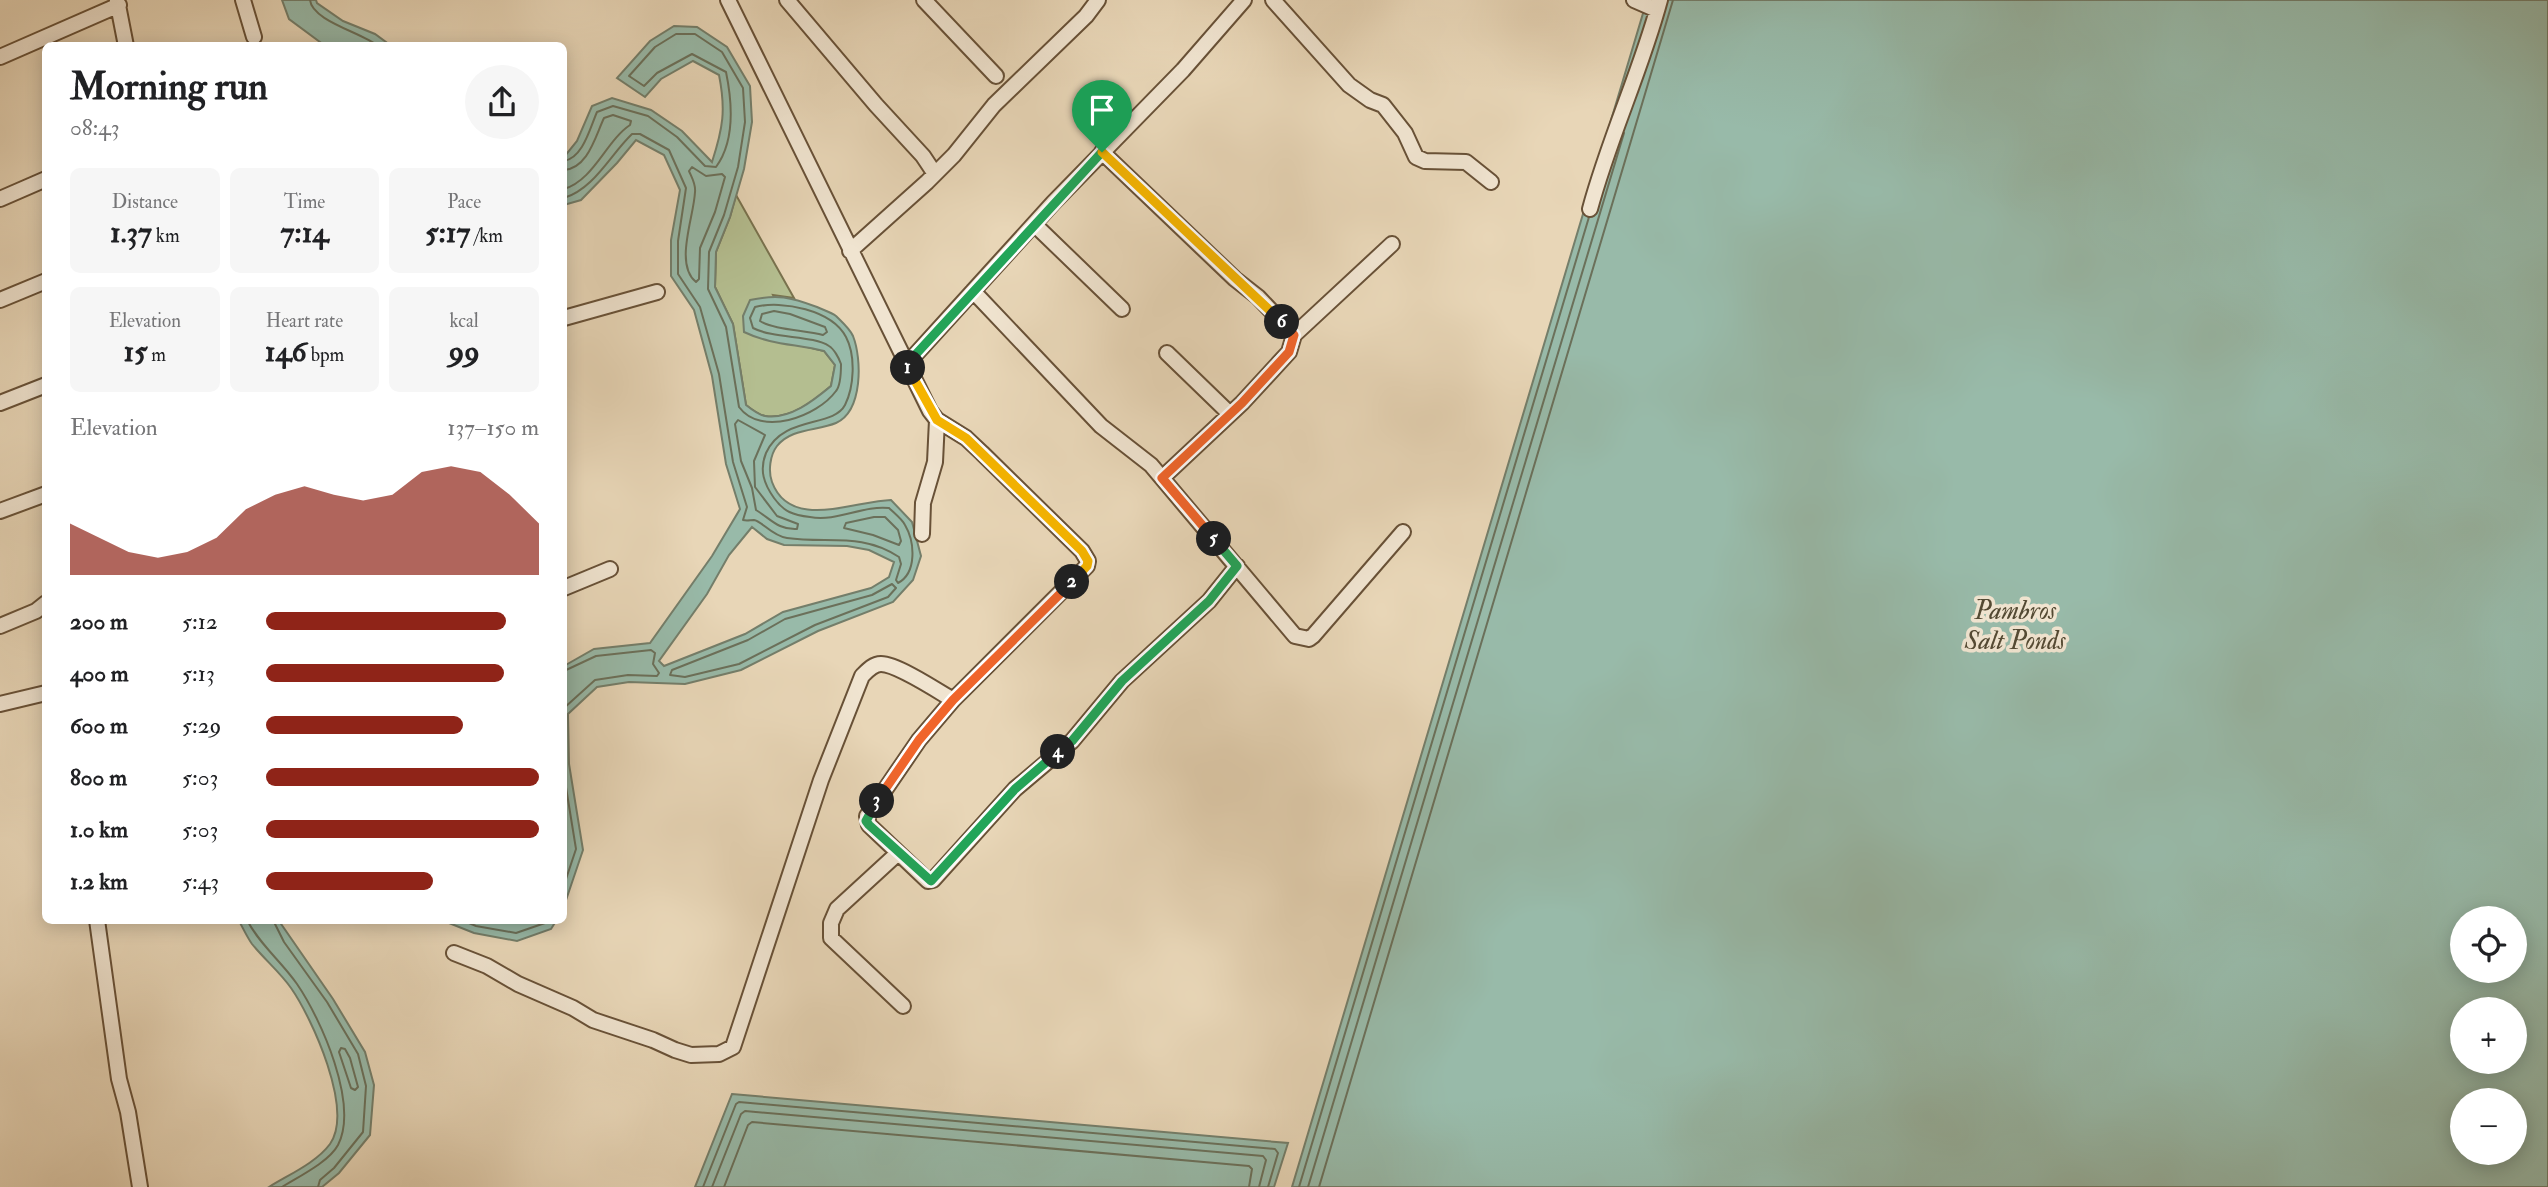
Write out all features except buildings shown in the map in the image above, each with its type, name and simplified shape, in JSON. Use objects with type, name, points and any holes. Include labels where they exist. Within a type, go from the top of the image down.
[{"type":"street","points":[[243,0],[254,37]]},
{"type":"street","points":[[728,0],[906,365],[937,420],[974,445],[1082,551],[1088,561],[1087,566],[953,700],[911,750],[867,816],[869,825],[928,881],[933,880],[1015,789],[1072,741],[1122,681],[1209,601],[1237,566]]},
{"type":"street","points":[[787,0],[923,156],[935,174]]},
{"type":"street","points":[[924,0],[996,76]]},
{"type":"street","points":[[850,251],[935,174],[994,105],[1086,16],[1098,0]]},
{"type":"street","points":[[906,365],[1244,0]]},
{"type":"street","points":[[1273,0],[1349,85],[1370,100],[1383,105],[1405,133],[1416,156],[1425,161],[1466,162],[1490,182]]},
{"type":"street","points":[[1590,209],[1659,5],[1634,0]]},
{"type":"street","points":[[0,57],[118,3],[125,42]]},
{"type":"street","points":[[1102,152],[1294,335]]},
{"type":"street","points":[[0,198],[42,181]]},
{"type":"street","points":[[1034,224],[1122,309]]},
{"type":"street","points":[[1162,478],[1230,414],[1289,352],[1294,335],[1392,244]]},
{"type":"street","points":[[0,300],[42,283]]},
{"type":"street","points":[[973,291],[1101,426],[1150,465],[1295,636],[1309,639],[1403,532]]},
{"type":"street","points":[[567,317],[657,292]]},
{"type":"street","points":[[1167,353],[1230,414]]},
{"type":"street","points":[[0,403],[42,387]]},
{"type":"street","points":[[922,534],[923,503],[935,462],[937,420]]},
{"type":"street","points":[[0,511],[42,495]]},
{"type":"street","points":[[567,587],[610,569]]},
{"type":"street","points":[[0,626],[42,606]]},
{"type":"street","points":[[454,953],[487,966],[517,984],[573,1008],[593,1020],[675,1050],[691,1055],[719,1054],[733,1047],[821,780],[862,676],[873,667],[884,664],[953,700]]},
{"type":"street","points":[[0,704],[42,694]]},
{"type":"street","points":[[898,853],[837,909],[831,923],[831,938],[903,1006]]},
{"type":"street","points":[[98,924],[119,1079],[128,1112],[140,1187]]},
{"type":"shaded area","points":[[736,195],[794,298],[773,295],[798,345],[824,351],[835,365],[831,386],[809,403],[783,415],[763,415],[746,405],[733,324],[715,287],[716,252]]},
{"type":"water","points":[[282,0],[316,0],[343,21],[375,34],[386,42],[320,42],[289,19]]},
{"type":"water","name":"Pambros Salt Ponds","points":[[1647,0],[2548,0],[2548,1187],[1292,1187]]},
{"type":"water","points":[[674,26],[697,27],[727,47],[750,86],[752,122],[744,169],[716,252],[715,287],[733,324],[746,405],[765,416],[792,412],[831,386],[835,365],[824,351],[774,342],[744,332],[743,316],[750,300],[784,298],[829,312],[850,331],[858,358],[856,396],[845,417],[829,426],[797,433],[783,440],[771,458],[772,482],[781,497],[793,506],[808,509],[824,510],[891,500],[912,522],[921,556],[913,580],[893,602],[818,631],[741,670],[685,684],[629,682],[597,687],[568,714],[569,764],[583,850],[567,897],[567,664],[594,649],[650,643],[712,556],[740,509],[726,464],[712,376],[694,310],[671,276],[671,240],[680,190],[664,155],[636,140],[581,200],[567,204],[567,153],[577,141],[592,106],[612,98],[651,110],[682,131],[712,162],[722,119],[719,75],[693,61],[661,79],[645,97],[617,78],[650,41]],"holes":[[[752,527],[767,539],[784,545],[847,546],[869,550],[894,562],[889,577],[871,588],[783,612],[745,634],[664,666],[659,661],[707,594],[729,555]]]},
{"type":"water","points":[[241,924],[281,924],[333,999],[365,1052],[374,1085],[370,1135],[339,1173],[322,1187],[269,1187],[310,1163],[324,1151],[336,1129],[337,1110],[327,1064],[300,1002],[282,976],[252,944]]},
{"type":"water","points":[[452,924],[554,924],[551,929],[517,941],[474,933]]},
{"type":"water","points":[[732,1094],[1288,1143],[1274,1187],[695,1187]]},
{"type":"route","points":[[1102,152],[1294,335],[1289,352],[1242,403],[1162,478],[1237,566],[1209,601],[1122,681],[1072,741],[1015,789],[933,880],[928,881],[869,825],[867,816],[903,760],[953,700],[1087,566],[1088,561],[1082,551],[966,438],[937,420],[906,365],[1102,152]]}]
